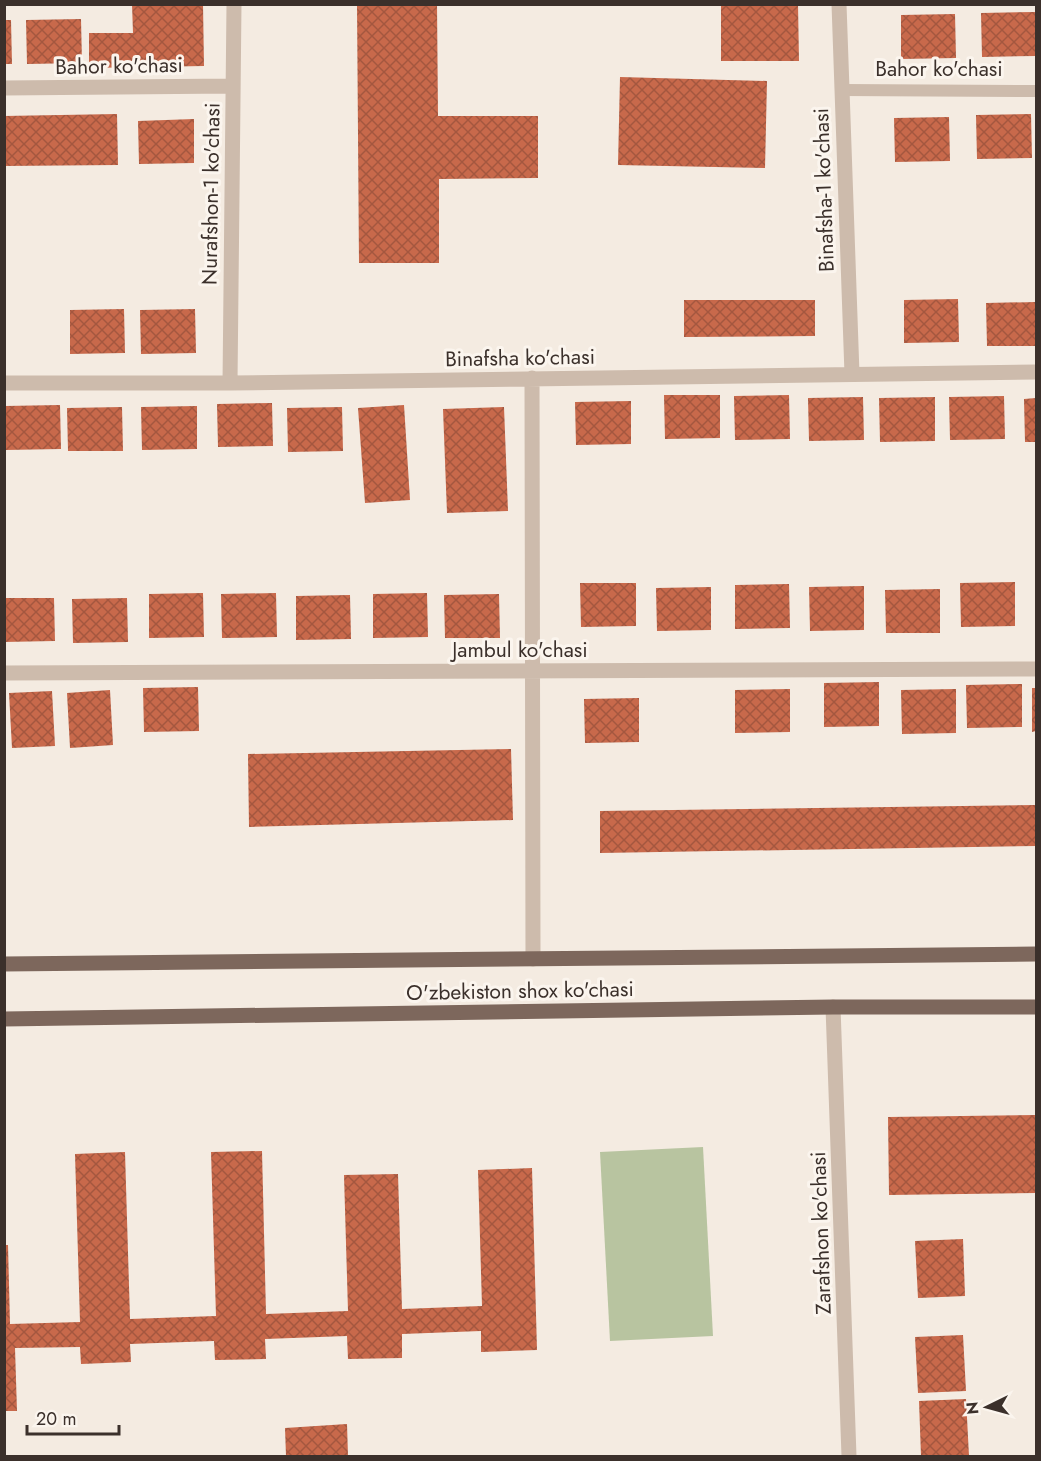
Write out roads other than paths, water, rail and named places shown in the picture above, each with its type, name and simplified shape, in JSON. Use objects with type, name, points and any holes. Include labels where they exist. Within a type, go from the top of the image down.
[{"type":"main road","name":"O'zbekiston shox ko'chasi","points":[[4,963],[1036,954]]},
{"type":"main road","name":"O'zbekiston shox ko'chasi","points":[[4,1019],[833,1007],[1036,1007]]},
{"type":"street","name":"Nurafshon-1 ko'chasi","points":[[230,383],[234,4]]},
{"type":"street","name":"Binafsha-1 ko'chasi","points":[[838,4],[852,374]]},
{"type":"street","name":"Bahor ko'chasi","points":[[4,88],[233,86]]},
{"type":"street","name":"Binafsha ko'chasi","points":[[4,383],[230,383],[1036,372]]},
{"type":"street","points":[[532,378],[533,959]]},
{"type":"street","name":"Jambul ko'chasi","points":[[4,673],[1036,669]]},
{"type":"street","name":"Zarafshon ko'chasi","points":[[833,1007],[849,1456]]},
{"type":"lane","name":"Bahor ko'chasi","points":[[842,90],[1036,91]]}]
